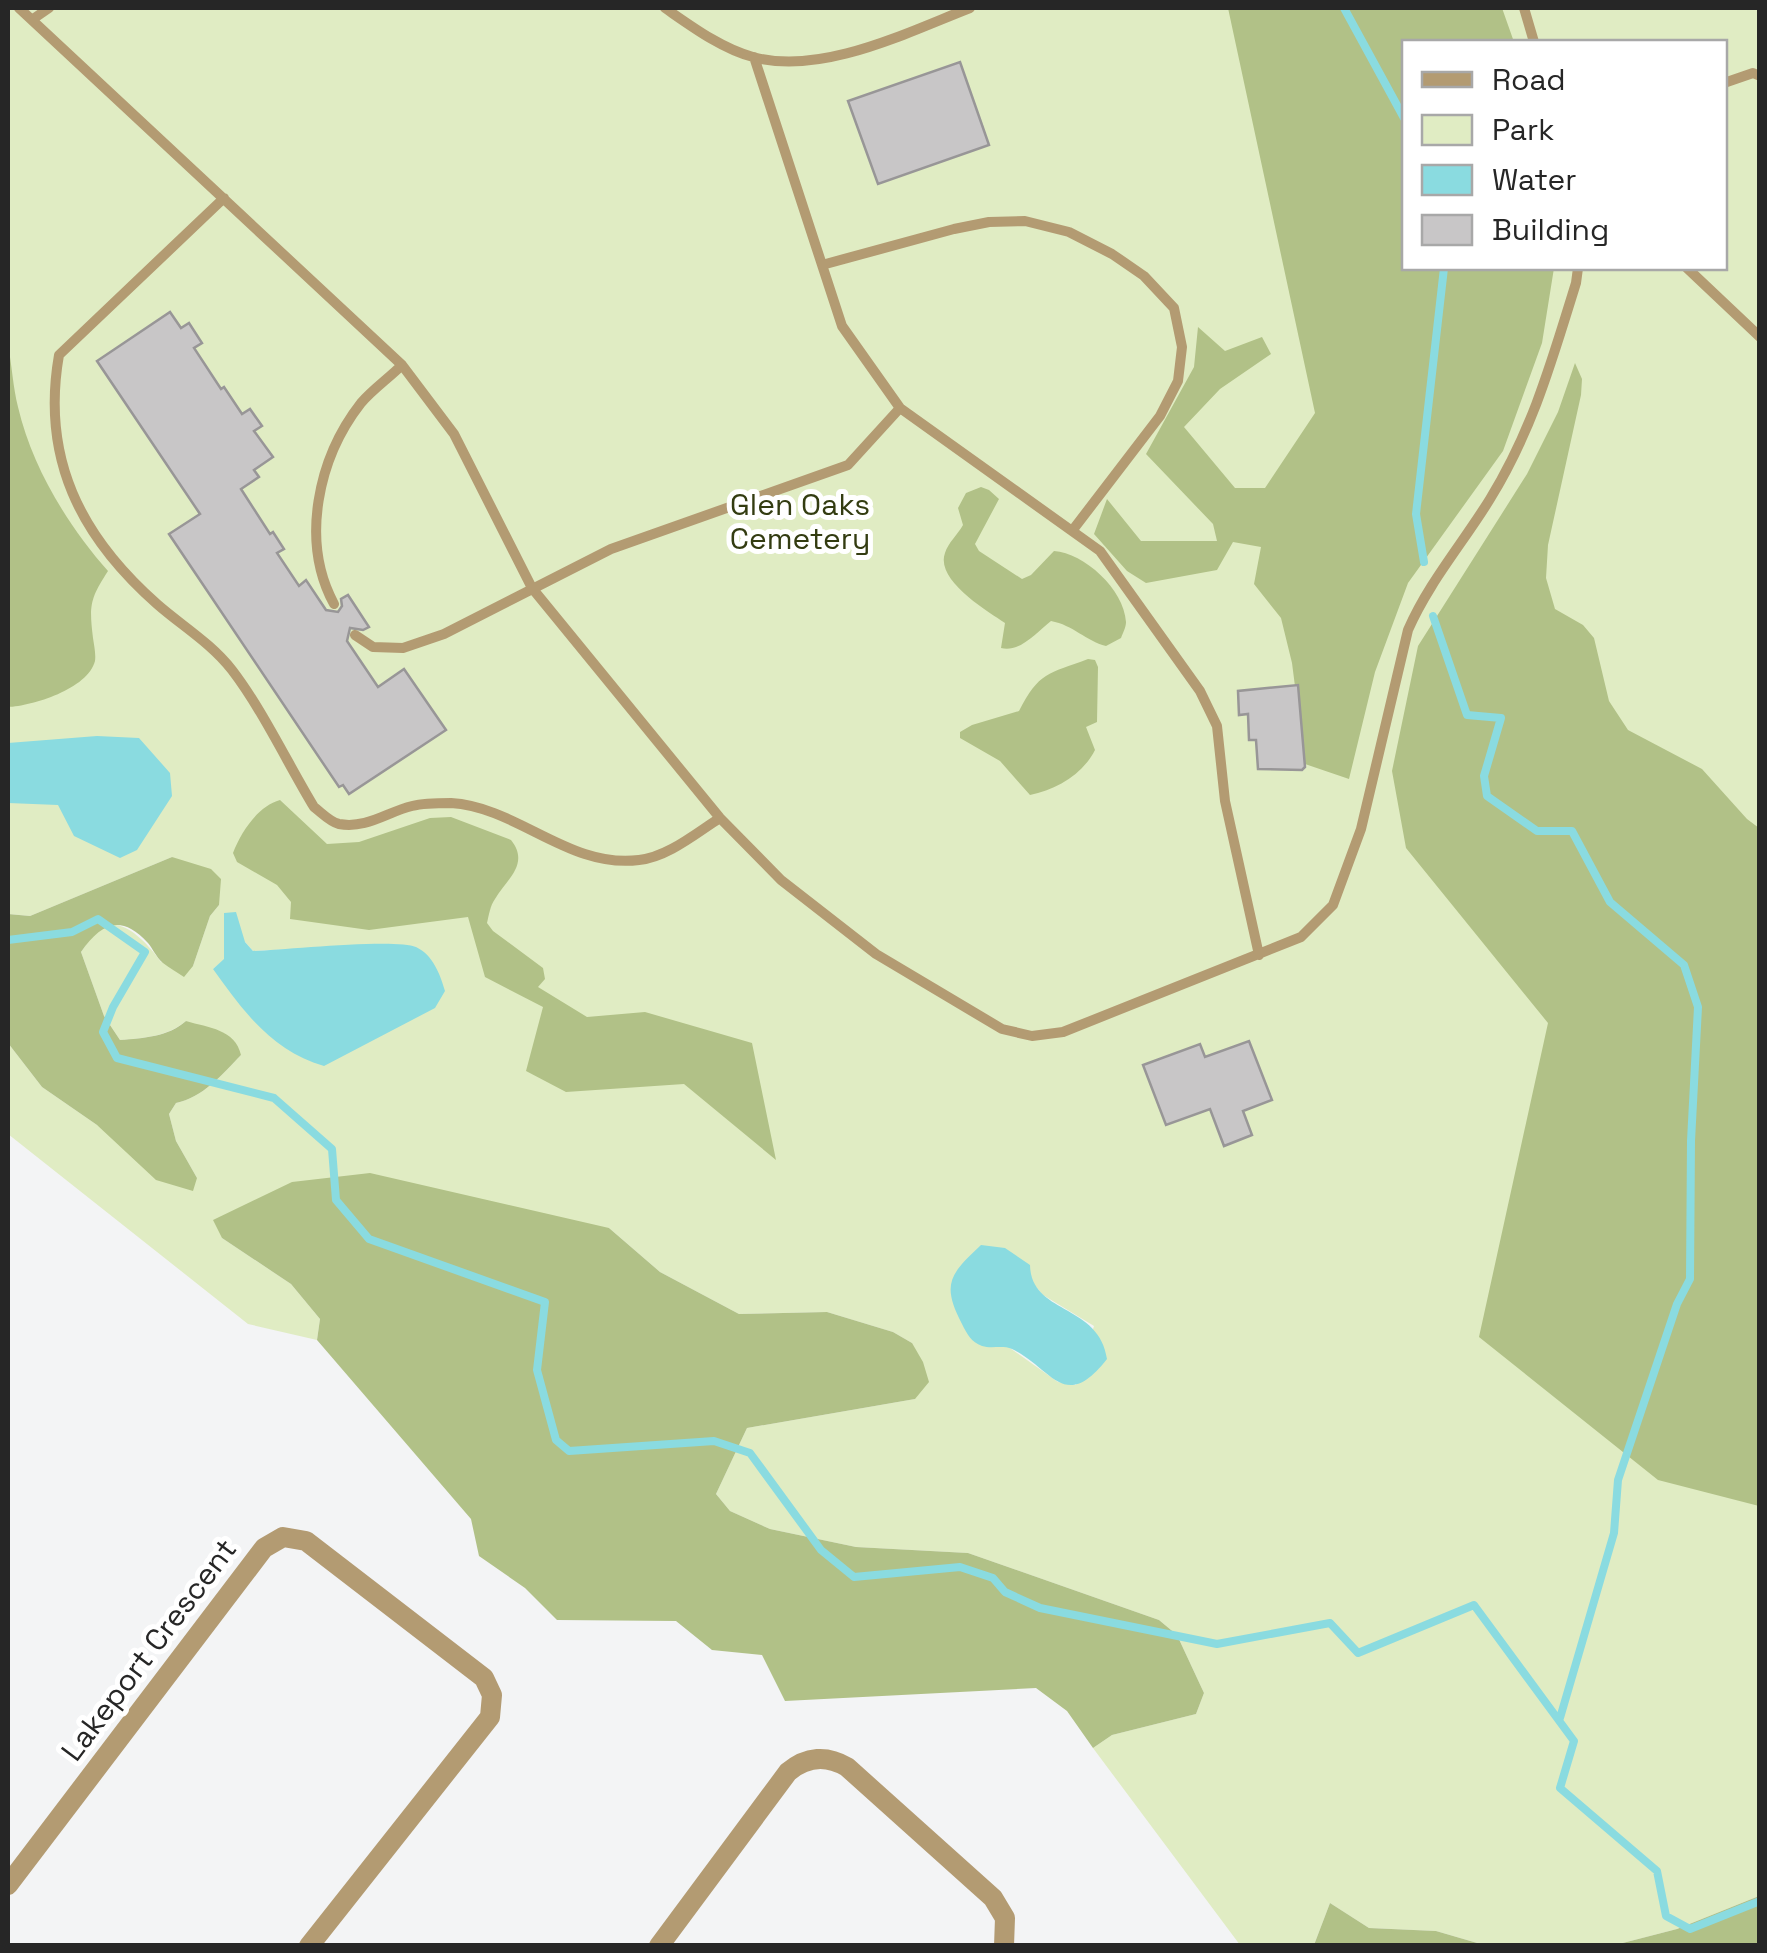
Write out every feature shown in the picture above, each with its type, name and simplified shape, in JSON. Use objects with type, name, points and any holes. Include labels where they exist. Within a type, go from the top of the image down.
[{"type":"street","name":"Lakeport Crescent","points":[[8,1886],[264,1548],[283,1537],[306,1541],[484,1678],[492,1695],[490,1717],[309,1946]]},
{"type":"street","points":[[659,1946],[788,1772],[816,1758],[847,1766],[992,1898],[1005,1918],[1004,1946]]},
{"type":"lane","points":[[19,8],[402,365],[454,434],[532,588],[720,818],[781,880],[876,954],[1002,1030],[1032,1036],[1062,1032],[1301,937],[1334,905],[1361,829],[1408,630],[1421,600],[1490,499],[1532,422],[1578,270]]},
{"type":"lane","points":[[33,19],[48,8]]},
{"type":"lane","points":[[665,8],[696,29],[754,57],[810,62],[889,40],[970,8]]},
{"type":"lane","points":[[1524,8],[1533,40]]},
{"type":"lane","points":[[754,57],[842,326],[900,408],[1100,551],[1200,692],[1216,726],[1225,802],[1259,954]]},
{"type":"lane","points":[[1727,81],[1753,73],[1760,76]]},
{"type":"lane","points":[[224,198],[59,354],[53,388],[54,430],[68,485],[94,536],[125,574],[159,606],[200,636],[232,669],[314,808],[336,824],[362,825],[414,805],[454,803],[502,816],[572,852],[608,860],[642,860],[674,848],[720,818]]},
{"type":"lane","points":[[822,265],[954,228],[1024,221],[1068,232],[1112,254],[1144,276],[1174,308],[1182,347],[1178,380],[1160,416],[1072,530]]},
{"type":"lane","points":[[1689,270],[1760,337]]},
{"type":"lane","points":[[334,604],[320,566],[316,523],[323,480],[337,441],[362,402],[402,365]]},
{"type":"lane","points":[[356,635],[372,647],[403,648],[444,634],[611,549],[848,465],[900,408]]},
{"type":"green space","name":"Glen Oaks Cemetery","points":[[8,8],[1759,8],[1759,1896],[1677,1929],[1615,1945],[1484,1945],[1436,1931],[1369,1928],[1330,1903],[1314,1945],[1240,1945],[1093,1748],[1112,1735],[1196,1714],[1204,1693],[1177,1635],[1159,1620],[968,1553],[856,1547],[770,1529],[730,1511],[716,1494],[747,1428],[915,1399],[912,1343],[893,1332],[827,1312],[739,1314],[660,1272],[609,1228],[222,1238],[291,1284],[320,1319],[317,1340],[248,1324],[8,1134],[8,1043],[42,1087],[97,1125],[197,1178],[176,1141],[169,1114],[176,1103],[203,1091],[241,1055],[186,1021],[163,1034],[120,1040],[104,1016],[81,952],[96,932],[114,925],[132,932],[161,962],[193,966],[210,916],[219,905],[172,857],[30,916],[8,914]],"holes":[[[245,942],[253,951],[391,944],[416,947],[213,969]],[[1030,1280],[1043,1295],[1094,1326],[1076,1385],[1058,1382],[1010,1348]]]},
{"type":"green space","points":[[1228,8],[1502,8],[1513,40],[1402,40],[1402,270],[1554,270],[1542,343],[1503,451],[1408,583],[1375,672],[1349,779],[1305,764],[1292,663],[1281,618],[1254,584],[1261,547],[1233,542],[1217,570],[1146,583],[1127,571],[1094,534],[1107,499],[1141,541],[1217,541],[1213,524],[1146,454],[1194,367],[1198,327],[1225,351],[1262,337],[1271,354],[1220,389],[1184,427],[1235,488],[1265,488],[1315,413]]},
{"type":"green space","points":[[8,345],[18,407],[32,452],[66,515],[108,571],[92,603],[95,661],[90,671],[58,694],[8,707]]},
{"type":"green space","points":[[1575,363],[1582,379],[1581,395],[1548,545],[1546,578],[1555,609],[1583,625],[1594,638],[1609,701],[1628,730],[1702,769],[1759,828],[1759,1506],[1658,1480],[1479,1337],[1548,1023],[1406,848],[1392,771],[1418,646],[1527,474],[1558,412]]},
{"type":"green space","points":[[981,487],[999,499],[975,544],[979,551],[1022,579],[1054,551],[1078,558],[1100,575],[1118,597],[1126,622],[1121,638],[1106,646],[1051,621],[1021,645],[1001,648],[1005,623],[964,594],[944,563],[946,549],[963,525],[958,508],[966,493]]},
{"type":"green space","points":[[1088,659],[1095,660],[1098,667],[1097,722],[1086,727],[1095,750],[1068,780],[1030,795],[1000,761],[960,738],[960,732],[972,725],[1019,711],[1039,681]]},
{"type":"green space","points":[[280,800],[327,844],[359,842],[430,818],[451,817],[511,840],[517,864],[493,902],[487,923],[543,968],[545,979],[538,987],[587,1017],[645,1012],[752,1043],[776,1160],[684,1084],[566,1092],[526,1071],[543,1007],[485,977],[468,917],[369,930],[290,919],[291,902],[277,885],[237,862],[233,853],[251,821]]},
{"type":"green space","points":[[172,857],[211,869],[221,879],[219,905],[210,916],[193,966],[184,977],[163,963],[138,934],[120,925],[104,929],[81,952],[104,1016],[120,1040],[164,1034],[186,1021],[220,1031],[238,1046],[241,1055],[219,1077],[195,1096],[176,1103],[169,1114],[176,1141],[197,1178],[193,1191],[156,1180],[97,1125],[42,1087],[8,1043],[8,914],[30,916]]},
{"type":"green space","points":[[370,1173],[609,1228],[660,1272],[739,1314],[827,1312],[893,1332],[912,1343],[929,1382],[915,1399],[747,1428],[716,1494],[730,1511],[770,1529],[856,1547],[968,1553],[1159,1620],[1177,1635],[1204,1693],[1196,1714],[1112,1735],[1093,1748],[1067,1711],[1036,1688],[785,1701],[762,1655],[712,1650],[676,1621],[557,1620],[525,1588],[479,1556],[471,1519],[317,1340],[320,1319],[291,1284],[222,1238],[213,1220],[292,1182]]},
{"type":"green space","points":[[1759,1896],[1759,1945],[1615,1945],[1677,1929]]},
{"type":"green space","points":[[1330,1903],[1369,1928],[1436,1931],[1484,1945],[1314,1945]]},
{"type":"water","points":[[97,736],[139,738],[170,773],[172,796],[137,850],[120,858],[74,836],[58,805],[8,803],[8,743]]},
{"type":"water","points":[[236,912],[245,942],[253,951],[363,944],[416,947],[431,960],[445,991],[435,1008],[324,1066],[289,1050],[260,1028],[213,969],[224,959],[224,913]]},
{"type":"water","points":[[981,1245],[1005,1248],[1030,1265],[1033,1281],[1041,1293],[1092,1328],[1107,1359],[1092,1375],[1080,1383],[1058,1382],[1012,1349],[982,1346],[970,1337],[952,1299],[952,1280]]},
{"type":"building","points":[[960,62],[989,145],[878,184],[848,101]]},
{"type":"building","points":[[170,312],[181,328],[189,323],[202,343],[194,348],[221,389],[224,387],[242,414],[250,409],[262,426],[254,431],[273,457],[254,470],[259,477],[241,489],[284,549],[277,553],[299,586],[306,580],[326,610],[338,612],[341,599],[348,595],[369,627],[350,628],[347,641],[378,687],[404,669],[446,730],[349,794],[343,785],[339,787],[169,534],[200,514],[97,361]]},
{"type":"building","points":[[1298,685],[1305,767],[1258,769],[1256,740],[1249,740],[1248,714],[1239,715],[1238,691]]},
{"type":"building","points":[[1249,1041],[1272,1100],[1243,1111],[1252,1135],[1224,1146],[1210,1109],[1166,1125],[1143,1065],[1200,1044],[1205,1057]]},
{"type":"waterway","points":[[1344,8],[1402,114]]},
{"type":"waterway","points":[[1424,562],[1416,514],[1444,270]]},
{"type":"waterway","points":[[1433,616],[1467,715],[1501,718],[1484,776],[1487,796],[1537,831],[1572,831],[1610,902],[1684,965],[1698,1007],[1691,1141],[1690,1279],[1677,1304],[1618,1480],[1614,1533],[1560,1718]]},
{"type":"waterway","points":[[8,940],[72,932],[98,919],[145,952],[103,1032],[117,1058],[274,1098],[332,1149],[336,1200],[369,1239],[545,1302],[537,1370],[556,1440],[569,1451],[714,1441],[750,1453],[821,1550],[854,1577],[960,1567],[993,1578],[1005,1592],[1040,1608],[1217,1644],[1330,1623],[1358,1653],[1474,1605],[1574,1741],[1560,1788],[1657,1871],[1666,1916],[1690,1929],[1760,1901]]}]
